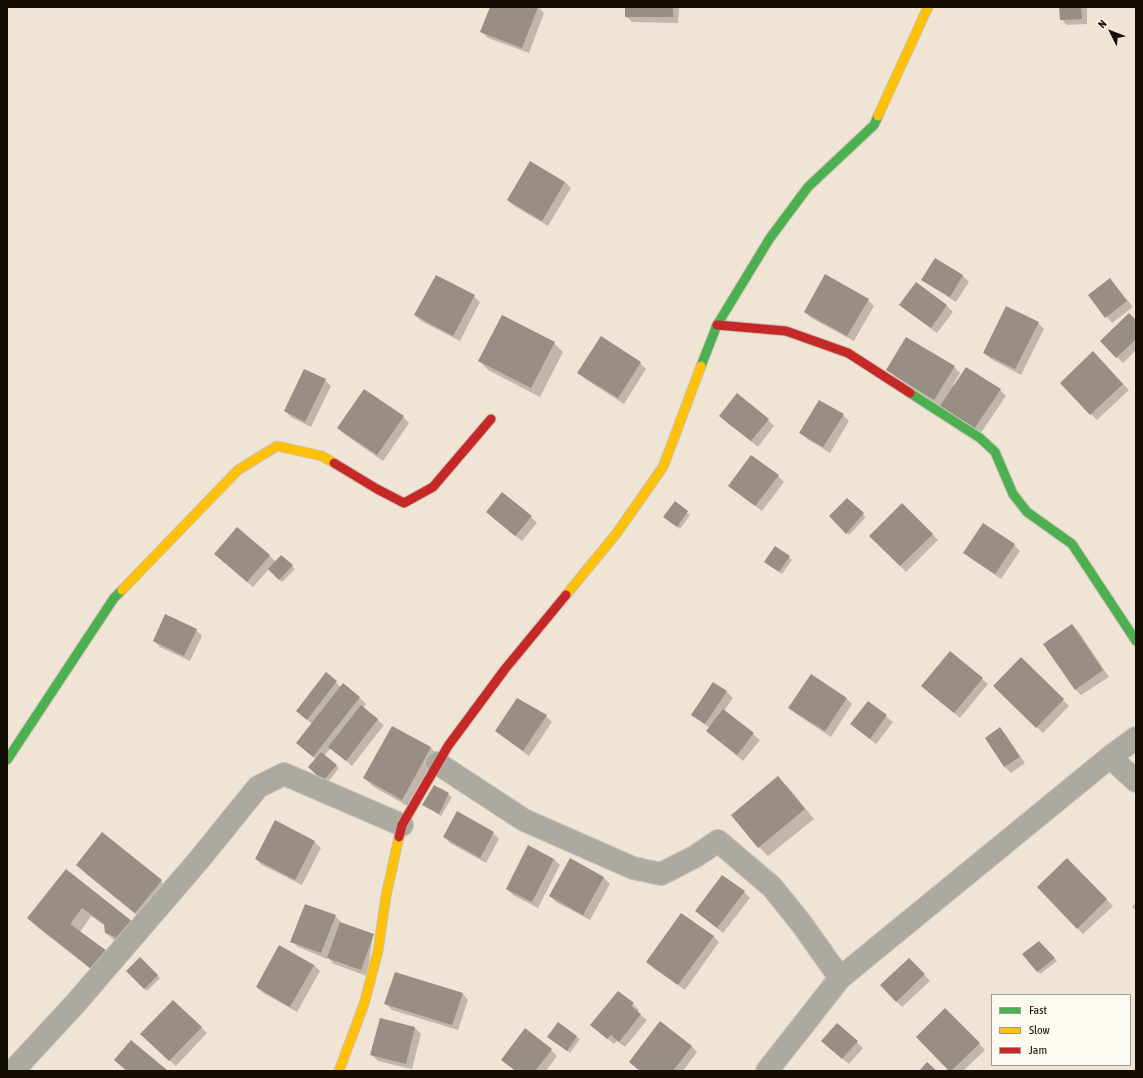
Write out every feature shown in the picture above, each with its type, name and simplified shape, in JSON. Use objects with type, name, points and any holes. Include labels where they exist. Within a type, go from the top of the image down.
[{"type":"street","points":[[339,1071],[364,1004],[378,950],[386,896],[402,826],[448,746],[505,669],[616,534],[663,467],[718,325],[770,238],[808,187],[874,124],[928,7]]},
{"type":"street","points":[[718,325],[786,331],[848,353],[980,438],[995,452],[1013,494],[1027,512],[1072,544],[1136,641]]},
{"type":"street","points":[[7,760],[114,598],[238,470],[277,446],[322,456],[377,489],[404,503],[433,487],[491,419]]},
{"type":"street","points":[[767,1071],[840,978],[1110,757],[1136,738]]},
{"type":"street","points":[[1110,757],[1136,781]]},
{"type":"street","points":[[437,763],[524,820],[632,868],[661,874],[696,856],[718,841],[772,887],[801,923],[840,978]]},
{"type":"street","points":[[13,1071],[80,998],[198,861],[258,787],[284,774],[402,826]]},
{"type":"building","points":[[490,7],[538,7],[522,48],[480,32]]},
{"type":"building","points":[[625,7],[673,7],[673,17],[625,17]]},
{"type":"building","points":[[1059,7],[1081,7],[1082,19],[1060,20]]},
{"type":"building","points":[[530,161],[565,182],[542,221],[507,200]]},
{"type":"building","points":[[935,258],[963,275],[950,297],[921,280]]},
{"type":"building","points":[[825,274],[869,299],[847,336],[804,312]]},
{"type":"building","points":[[436,275],[475,295],[453,336],[414,315]]},
{"type":"building","points":[[1110,278],[1127,301],[1105,318],[1088,295]]},
{"type":"building","points":[[916,282],[947,305],[931,328],[899,305]]},
{"type":"building","points":[[1006,306],[1039,322],[1015,369],[983,353]]},
{"type":"building","points":[[1129,313],[1136,320],[1136,339],[1116,358],[1100,341]]},
{"type":"building","points":[[502,315],[555,342],[531,388],[478,361]]},
{"type":"building","points":[[601,336],[641,362],[618,398],[577,373]]},
{"type":"building","points":[[906,337],[955,366],[934,400],[886,370]]},
{"type":"building","points":[[1093,351],[1123,384],[1090,415],[1060,383]]},
{"type":"building","points":[[966,367],[1001,389],[974,429],[940,406]]},
{"type":"building","points":[[304,369],[326,379],[305,422],[284,411]]},
{"type":"building","points":[[364,389],[404,416],[377,455],[337,428]]},
{"type":"building","points":[[737,393],[769,419],[751,441],[719,416]]},
{"type":"building","points":[[819,400],[844,414],[823,447],[799,433]]},
{"type":"building","points":[[751,455],[779,475],[755,506],[728,486]]},
{"type":"building","points":[[502,492],[532,516],[515,536],[486,512]]},
{"type":"building","points":[[847,498],[864,513],[846,534],[829,516]]},
{"type":"building","points":[[675,501],[688,511],[677,527],[663,517]]},
{"type":"building","points":[[902,503],[933,534],[900,566],[869,536]]},
{"type":"building","points":[[983,523],[1015,544],[995,574],[963,553]]},
{"type":"building","points":[[237,527],[270,555],[247,582],[214,554]]},
{"type":"building","points":[[775,546],[790,556],[779,572],[764,562]]},
{"type":"building","points":[[281,555],[293,565],[279,580],[268,569]]},
{"type":"building","points":[[165,614],[197,629],[184,656],[153,641]]},
{"type":"building","points":[[1072,624],[1103,670],[1075,690],[1043,644]]},
{"type":"building","points":[[950,651],[983,678],[954,713],[921,686]]},
{"type":"building","points":[[1021,657],[1064,699],[1036,728],[993,686]]},
{"type":"building","points":[[326,672],[337,681],[307,720],[296,711]]},
{"type":"building","points":[[811,674],[847,698],[825,731],[788,708]]},
{"type":"building","points":[[713,682],[727,691],[705,724],[691,715]]},
{"type":"building","points":[[343,683],[360,697],[313,757],[296,743]]},
{"type":"building","points":[[517,698],[547,715],[523,751],[495,731]]},
{"type":"building","points":[[868,701],[887,715],[870,739],[850,724]]},
{"type":"building","points":[[361,705],[378,719],[346,761],[328,747]]},
{"type":"building","points":[[723,709],[754,733],[737,755],[706,731]]},
{"type":"building","points":[[392,726],[431,747],[402,800],[363,778]]},
{"type":"building","points":[[1000,727],[1020,757],[1004,767],[985,738]]},
{"type":"building","points":[[321,752],[337,765],[323,781],[308,767]]},
{"type":"building","points":[[778,776],[805,809],[758,848],[731,815]]},
{"type":"building","points":[[434,785],[449,793],[439,814],[422,805]]},
{"type":"building","points":[[457,811],[494,832],[480,858],[443,837]]},
{"type":"building","points":[[275,820],[315,841],[295,880],[255,859]]},
{"type":"building","points":[[102,832],[162,880],[135,913],[76,865]]},
{"type":"building","points":[[528,845],[554,859],[532,902],[506,889]]},
{"type":"building","points":[[570,858],[604,877],[583,915],[549,896]]},
{"type":"building","points":[[1067,858],[1107,899],[1077,929],[1037,887]]},
{"type":"building","points":[[66,869],[133,922],[120,939],[105,933],[104,924],[82,908],[70,924],[107,951],[92,971],[89,967],[27,918]]},
{"type":"building","points":[[722,875],[745,891],[717,928],[695,911]]},
{"type":"building","points":[[305,904],[336,915],[321,953],[290,942]]},
{"type":"building","points":[[681,913],[714,936],[678,985],[646,962]]},
{"type":"building","points":[[340,922],[374,934],[361,970],[327,958]]},
{"type":"building","points":[[1039,941],[1055,958],[1037,972],[1022,954]]},
{"type":"building","points":[[279,945],[314,965],[290,1007],[256,987]]},
{"type":"building","points":[[140,957],[158,975],[144,989],[126,971]]},
{"type":"building","points":[[909,958],[925,974],[896,1002],[880,985]]},
{"type":"building","points":[[395,972],[463,993],[452,1025],[384,1004]]},
{"type":"building","points":[[618,991],[634,1003],[631,1006],[641,1014],[619,1042],[611,1035],[607,1039],[590,1025]]},
{"type":"building","points":[[173,1000],[202,1027],[169,1061],[140,1034]]},
{"type":"building","points":[[945,1008],[980,1043],[951,1071],[949,1071],[916,1037]]},
{"type":"building","points":[[380,1018],[415,1027],[406,1064],[370,1055]]},
{"type":"building","points":[[660,1021],[692,1046],[673,1071],[640,1071],[629,1062]]},
{"type":"building","points":[[558,1022],[577,1036],[567,1051],[547,1037]]},
{"type":"building","points":[[837,1023],[858,1041],[842,1059],[821,1041]]},
{"type":"building","points":[[525,1028],[552,1049],[535,1071],[516,1071],[501,1060]]},
{"type":"building","points":[[131,1040],[167,1070],[127,1071],[114,1060]]},
{"type":"building","points":[[927,1062],[937,1071],[919,1071]]},
{"type":"traffic: fast","points":[[701,366],[717,325],[770,238],[808,187],[874,125],[878,116]]},
{"type":"traffic: fast","points":[[910,393],[980,438],[995,452],[1013,494],[1027,512],[1072,544],[1136,641]]},
{"type":"traffic: fast","points":[[7,760],[114,598],[122,590]]},
{"type":"traffic: slow","points":[[878,116],[928,7]]},
{"type":"traffic: slow","points":[[566,595],[616,534],[663,467],[701,366]]},
{"type":"traffic: slow","points":[[122,590],[238,470],[277,446],[322,456],[334,463]]},
{"type":"traffic: slow","points":[[339,1071],[364,1004],[378,951],[386,896],[399,837]]},
{"type":"traffic: jam","points":[[717,325],[786,331],[848,353],[910,393]]},
{"type":"traffic: jam","points":[[334,463],[377,489],[404,503],[433,487],[491,419]]},
{"type":"traffic: jam","points":[[399,837],[402,825],[448,746],[505,669],[566,595]]}]
